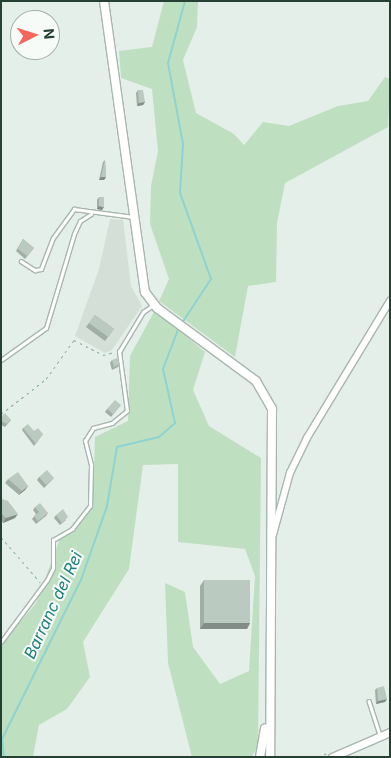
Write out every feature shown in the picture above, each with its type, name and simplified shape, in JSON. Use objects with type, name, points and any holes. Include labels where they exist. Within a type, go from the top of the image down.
[{"type":"main road","points":[[104,1],[142,282],[155,306],[256,381],[271,404],[272,539],[268,693],[270,757]]},
{"type":"main road","points":[[260,757],[268,693]]},
{"type":"street","points":[[272,539],[290,473],[307,438],[390,301]]},
{"type":"street","points":[[332,757],[390,732]]},
{"type":"lane","points":[[21,261],[39,270],[72,211],[133,217]]},
{"type":"lane","points":[[1,360],[46,328],[74,234],[80,221],[91,214]]},
{"type":"lane","points":[[1,642],[53,568],[53,540],[72,529],[90,506],[88,435],[127,411],[120,352],[143,312],[155,306]]},
{"type":"lane","points":[[369,700],[381,736]]},
{"type":"path","points":[[1,414],[46,380],[74,340],[103,355],[120,352]]},
{"type":"path","points":[[1,537],[42,584]]},
{"type":"shaded area","points":[[110,219],[123,220],[131,286],[142,306],[112,350],[105,353],[75,336],[99,269]]},
{"type":"green space","points":[[164,1],[198,1],[197,27],[183,60],[196,113],[234,134],[244,145],[263,122],[289,126],[338,106],[368,101],[385,77],[390,79],[388,127],[285,183],[277,223],[276,282],[248,286],[235,357],[159,301],[169,279],[150,224],[151,186],[158,151],[152,89],[121,78],[119,51],[152,47]]},
{"type":"green space","points":[[155,310],[205,352],[193,390],[209,426],[261,458],[258,748],[251,757],[192,757],[168,663],[165,583],[185,592],[193,647],[220,684],[249,671],[255,576],[245,549],[178,542],[178,464],[143,465],[129,569],[83,642],[90,677],[67,709],[39,725],[33,757],[1,757],[1,645],[36,603],[59,541],[93,500],[95,437],[128,421],[130,356]]},
{"type":"building","points":[[138,90],[143,90],[145,102],[139,103]]},
{"type":"building","points":[[105,160],[106,177],[101,177]]},
{"type":"building","points":[[99,197],[104,197],[104,207],[99,206]]},
{"type":"building","points":[[23,239],[34,248],[27,256],[18,249]]},
{"type":"building","points":[[95,315],[114,329],[108,337],[89,323]]},
{"type":"building","points":[[117,358],[120,364],[114,367],[112,360]]},
{"type":"building","points":[[115,400],[121,405],[113,414],[107,409]]},
{"type":"building","points":[[5,413],[11,420],[7,424],[1,421],[1,417]]},
{"type":"building","points":[[28,424],[34,431],[38,428],[43,434],[36,444],[23,428]]},
{"type":"building","points":[[47,470],[54,478],[46,485],[39,477]]},
{"type":"building","points":[[18,472],[28,486],[22,491],[8,479]]},
{"type":"building","points":[[2,499],[8,501],[18,514],[6,518],[1,513]]},
{"type":"building","points":[[40,503],[48,513],[38,521],[34,516],[39,512],[35,507]]},
{"type":"building","points":[[63,509],[68,517],[62,523],[56,515]]},
{"type":"building","points":[[204,580],[250,580],[250,623],[204,623]]},
{"type":"building","points":[[384,686],[387,699],[378,701],[377,688]]},
{"type":"waterway","name":"Barranc del Rei","points":[[182,323],[211,279],[180,193],[183,144],[168,63],[185,1]]},
{"type":"waterway","name":"Barranc del Rei","points":[[4,757],[2,739],[81,580],[107,506],[117,447],[159,437],[175,423],[163,369],[179,327]]}]
